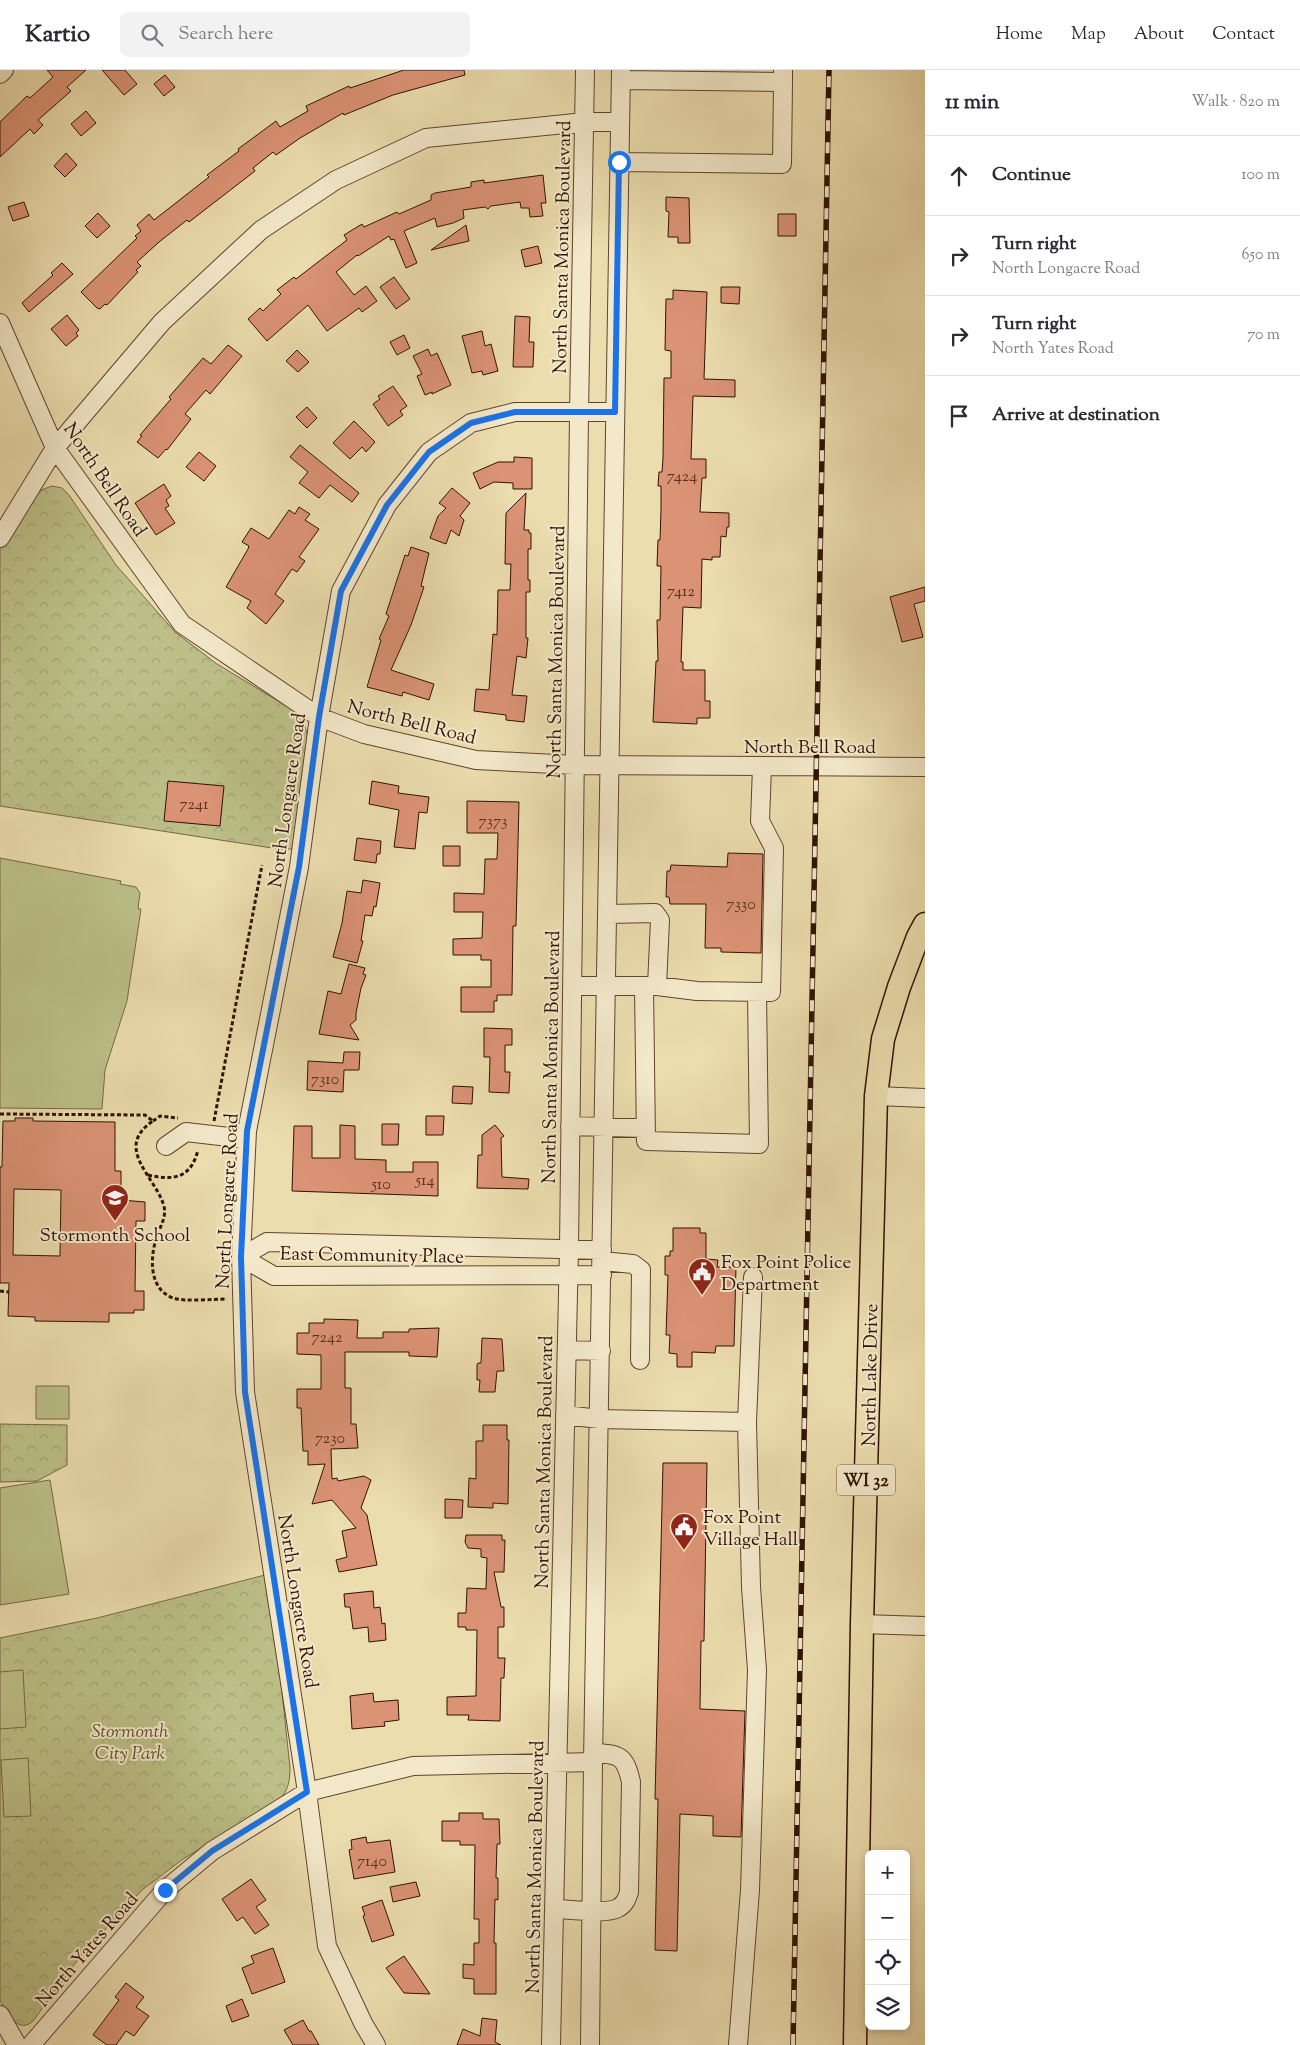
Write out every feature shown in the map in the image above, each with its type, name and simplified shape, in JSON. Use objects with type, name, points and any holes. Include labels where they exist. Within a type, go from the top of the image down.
[{"type":"main road","name":"North Lake Drive","points":[[854,2045],[862,1624],[876,1096],[883,1039],[899,987],[918,936],[925,924]]},
{"type":"street","points":[[0,74],[4,70]]},
{"type":"street","name":"North Santa Monica Boulevard","points":[[552,2045],[567,1350],[579,413],[586,70]]},
{"type":"street","points":[[590,2045],[593,1758],[605,1126],[615,412],[619,162],[621,75],[783,76],[782,164],[619,162]]},
{"type":"street","points":[[0,538],[55,448],[162,322],[261,230],[336,180],[426,138],[585,122],[620,122]]},
{"type":"street","name":"North Bell Road","points":[[0,323],[55,448],[182,624],[319,717],[364,734],[476,760],[575,765],[925,767]]},
{"type":"street","name":"North Longacre Road","points":[[376,2045],[362,2023],[327,1946],[307,1792],[245,1392],[241,1257],[246,1139],[266,1027],[299,867],[319,717],[341,591],[387,505],[429,452],[471,423],[515,412],[615,412]]},
{"type":"street","points":[[572,986],[651,986],[697,991],[771,992],[774,848],[760,821],[762,767]]},
{"type":"street","points":[[608,914],[655,913],[660,920],[651,986],[646,1141],[760,1144],[757,992]]},
{"type":"street","points":[[876,1096],[925,1098]]},
{"type":"street","points":[[570,1126],[645,1128]]},
{"type":"street","points":[[166,1146],[186,1132],[246,1139]]},
{"type":"street","name":"East Community Place","points":[[241,1257],[267,1242],[568,1249],[602,1262]]},
{"type":"street","name":"East Community Place","points":[[241,1257],[274,1276],[568,1275],[602,1262]]},
{"type":"street","points":[[602,1262],[633,1264],[641,1270],[640,1360]]},
{"type":"street","points":[[738,2045],[750,1890],[757,1670],[751,1587],[746,1422],[753,1277]]},
{"type":"street","points":[[567,1350],[601,1351]]},
{"type":"street","points":[[565,1415],[599,1419],[746,1422]]},
{"type":"street","points":[[862,1624],[925,1626]]},
{"type":"street","name":"North Yates Road","points":[[31,2045],[165,1890],[212,1851],[307,1792],[413,1766],[558,1762],[613,1754],[622,1759],[628,1768],[632,1782],[629,1892],[625,1902],[617,1909],[591,1911]]},
{"type":"street","points":[[554,1909],[591,1911]]},
{"type":"street","points":[[0,2015],[17,2045]]},
{"type":"path","points":[[205,1120],[214,1121],[262,864]]},
{"type":"path","points":[[0,1114],[144,1115],[153,1121]]},
{"type":"path","points":[[188,1119],[160,1116],[145,1126],[138,1136],[136,1146],[138,1158],[162,1199],[165,1209],[163,1223],[152,1253],[151,1267],[155,1280],[166,1294],[175,1299],[242,1299]]},
{"type":"path","points":[[147,1175],[170,1178],[181,1176],[189,1170],[196,1160],[198,1147]]},
{"type":"path","points":[[0,1292],[9,1292]]},
{"type":"green space","points":[[52,486],[62,488],[69,495],[116,565],[175,632],[217,664],[298,713],[303,719],[309,741],[294,848],[285,850],[0,806],[0,548],[38,491]]},
{"type":"green space","points":[[0,858],[121,881],[120,884],[136,887],[140,893],[138,909],[141,909],[127,1001],[105,1070],[102,1109],[0,1108]]},
{"type":"green space","points":[[36,1386],[69,1386],[69,1419],[36,1419]]},
{"type":"green space","points":[[0,1424],[67,1425],[67,1465],[37,1481],[0,1482]]},
{"type":"green space","points":[[50,1480],[69,1594],[0,1605],[0,1488]]},
{"type":"green space","name":"Stormonth City Park","points":[[265,1575],[280,1673],[290,1768],[285,1793],[274,1804],[183,1859],[142,1890],[82,1954],[33,2021],[28,2025],[18,2024],[0,2001],[0,1638],[97,1618]]},
{"type":"green space","points":[[23,1670],[26,1727],[0,1729],[0,1672]]},
{"type":"green space","points":[[28,1758],[31,1816],[4,1817],[1,1760]]},
{"type":"building","points":[[47,70],[86,70],[67,87],[71,91],[38,120],[43,125],[34,134],[30,129],[0,157],[0,122],[27,96],[30,98],[53,77]]},
{"type":"building","points":[[102,70],[125,70],[137,84],[124,95]]},
{"type":"building","points":[[404,70],[464,70],[465,75],[393,95],[344,115],[343,113],[300,138],[276,155],[273,152],[253,168],[255,171],[189,222],[187,220],[137,262],[141,266],[136,270],[138,272],[107,305],[105,304],[100,309],[97,308],[81,292],[137,238],[135,236],[141,231],[137,225],[149,214],[154,220],[209,177],[207,175],[239,151],[238,149],[276,121],[280,127],[308,111],[306,106],[349,86],[350,88]]},
{"type":"building","points":[[165,75],[175,87],[164,96],[154,84]]},
{"type":"building","points":[[86,111],[96,123],[81,136],[71,124]]},
{"type":"building","points":[[66,153],[77,165],[65,177],[54,166]]},
{"type":"building","points":[[543,175],[546,203],[541,203],[543,216],[530,217],[529,208],[521,208],[520,202],[491,206],[488,209],[485,207],[463,210],[464,218],[437,227],[435,218],[404,231],[417,263],[406,268],[394,239],[391,240],[389,236],[357,255],[336,272],[354,295],[366,286],[377,301],[362,312],[359,308],[327,331],[308,305],[267,341],[248,319],[260,308],[263,311],[281,294],[277,290],[294,277],[296,279],[347,240],[344,235],[362,224],[364,227],[397,212],[399,214],[431,200],[431,195],[435,193],[471,187],[471,182],[484,180],[484,183]]},
{"type":"building","points":[[666,197],[689,198],[690,243],[678,243],[678,237],[668,237],[669,212],[666,211]]},
{"type":"building","points":[[24,202],[29,216],[13,221],[8,207]]},
{"type":"building","points":[[98,213],[110,226],[97,238],[85,226]]},
{"type":"building","points":[[778,214],[796,214],[796,236],[778,236]]},
{"type":"building","points":[[466,225],[469,241],[431,250]]},
{"type":"building","points":[[538,246],[542,263],[525,267],[521,250]]},
{"type":"building","points":[[62,263],[73,274],[29,312],[22,303],[53,275],[51,273]]},
{"type":"building","points":[[394,277],[410,299],[396,309],[380,287]]},
{"type":"building","points":[[721,287],[740,287],[739,304],[721,303]]},
{"type":"building","points":[[673,290],[707,292],[704,379],[735,380],[735,397],[693,396],[691,459],[706,459],[706,478],[702,478],[700,512],[729,513],[729,527],[727,527],[726,537],[721,536],[720,557],[712,557],[712,560],[702,559],[701,608],[683,607],[681,662],[683,662],[683,670],[705,670],[705,701],[710,701],[710,718],[697,718],[697,724],[653,722],[656,661],[658,661],[657,620],[660,620],[661,566],[657,566],[658,540],[660,540],[661,486],[658,486],[663,458],[664,378],[671,378],[671,351],[665,350],[666,299],[673,299]]},
{"type":"building","points":[[67,315],[79,330],[76,333],[78,336],[66,346],[51,329]]},
{"type":"building","points":[[515,316],[530,317],[529,342],[534,342],[533,367],[513,367]]},
{"type":"building","points":[[482,331],[485,346],[491,344],[498,371],[483,375],[482,371],[472,373],[462,336]]},
{"type":"building","points":[[404,335],[410,348],[397,355],[390,342]]},
{"type":"building","points":[[228,345],[242,356],[210,394],[206,390],[185,414],[191,419],[167,450],[158,458],[137,442],[142,436],[140,435],[171,399],[169,397],[203,358],[211,364]]},
{"type":"building","points":[[428,349],[431,356],[437,353],[451,385],[432,394],[432,392],[425,395],[417,376],[422,374],[413,356]]},
{"type":"building","points":[[297,350],[309,362],[298,372],[286,361]]},
{"type":"building","points":[[393,386],[407,406],[400,411],[403,415],[388,426],[373,404],[380,399],[378,396]]},
{"type":"building","points":[[307,407],[317,418],[307,428],[296,417]]},
{"type":"building","points":[[354,421],[375,442],[366,452],[362,447],[350,459],[333,443]]},
{"type":"building","points":[[300,445],[359,493],[352,502],[330,485],[319,498],[299,483],[308,472],[290,457]]},
{"type":"building","points":[[199,452],[216,466],[204,481],[186,467]]},
{"type":"building","points":[[514,457],[532,458],[532,489],[513,489],[513,483],[494,482],[480,489],[473,473],[498,462],[514,462]]},
{"type":"building","points":[[164,484],[171,496],[166,500],[169,506],[165,508],[175,523],[156,535],[135,503]]},
{"type":"building","points":[[452,488],[470,503],[460,516],[464,520],[459,536],[451,530],[446,544],[430,538],[438,516],[446,508],[439,503]]},
{"type":"building","points":[[526,493],[524,530],[529,530],[529,533],[531,533],[531,549],[528,549],[530,592],[526,592],[526,638],[528,638],[526,658],[517,656],[512,695],[527,696],[524,722],[506,720],[506,715],[474,711],[476,689],[489,690],[493,634],[497,635],[498,590],[510,590],[511,564],[505,564],[506,513]]},
{"type":"building","points":[[299,507],[310,514],[305,520],[319,529],[299,557],[305,561],[297,572],[292,569],[275,594],[284,601],[266,624],[247,608],[251,601],[226,587],[248,549],[249,546],[242,542],[251,528],[269,539],[289,510],[295,514]]},
{"type":"building","points":[[411,547],[429,553],[421,586],[424,587],[411,625],[391,670],[434,684],[429,700],[403,692],[402,696],[367,687],[381,640],[379,639],[389,616],[386,614],[405,555],[408,556]]},
{"type":"building","points":[[925,587],[925,601],[914,604],[923,637],[902,642],[890,597]]},
{"type":"building","points":[[168,781],[224,786],[220,826],[164,821]]},
{"type":"building","points":[[372,781],[399,786],[398,793],[429,797],[427,813],[419,812],[415,849],[394,847],[399,810],[369,804]]},
{"type":"building","points":[[467,801],[519,802],[516,926],[513,926],[512,995],[497,995],[497,1001],[494,1001],[494,1012],[461,1012],[461,987],[491,987],[491,960],[481,960],[481,955],[453,955],[453,939],[482,938],[483,912],[454,912],[454,893],[484,894],[485,859],[497,859],[498,833],[467,833]]},
{"type":"building","points":[[357,838],[381,841],[380,854],[377,854],[376,863],[354,860]]},
{"type":"building","points":[[443,846],[460,846],[460,866],[443,866]]},
{"type":"building","points":[[728,853],[763,854],[761,953],[721,952],[721,948],[705,948],[706,904],[670,904],[669,897],[666,897],[667,871],[670,871],[671,865],[727,867]]},
{"type":"building","points":[[363,880],[380,883],[376,907],[374,906],[372,916],[365,915],[361,941],[363,941],[357,963],[333,957],[342,923],[347,891],[361,893]]},
{"type":"building","points":[[349,964],[365,968],[363,974],[366,975],[361,988],[356,1020],[350,1025],[359,1040],[319,1034],[328,991],[341,994]]},
{"type":"building","points":[[484,1028],[512,1029],[512,1045],[505,1045],[505,1072],[510,1072],[509,1093],[489,1092],[490,1057],[484,1057]]},
{"type":"building","points":[[344,1052],[360,1052],[359,1070],[344,1070],[343,1092],[307,1090],[308,1061],[343,1063]]},
{"type":"building","points":[[453,1086],[473,1087],[472,1104],[452,1103]]},
{"type":"building","points":[[426,1116],[444,1116],[443,1135],[426,1135]]},
{"type":"building","points":[[15,1118],[33,1118],[33,1121],[115,1122],[115,1171],[121,1171],[121,1200],[145,1202],[145,1221],[136,1221],[135,1291],[144,1291],[144,1310],[134,1310],[134,1313],[109,1313],[109,1322],[35,1321],[35,1317],[8,1316],[9,1283],[0,1283],[0,1167],[2,1167],[3,1121],[15,1121]],"holes":[[[14,1189],[61,1190],[60,1256],[13,1255]]]},
{"type":"building","points":[[382,1124],[399,1124],[398,1145],[382,1145]]},
{"type":"building","points":[[340,1125],[355,1126],[355,1159],[386,1160],[386,1172],[413,1172],[413,1162],[438,1162],[438,1196],[292,1191],[294,1126],[312,1126],[312,1158],[340,1158]]},
{"type":"building","points":[[495,1125],[504,1136],[501,1138],[502,1177],[529,1179],[528,1189],[477,1188],[478,1155],[482,1155],[482,1135]]},
{"type":"building","name":"Fox Point Police Department","points":[[673,1228],[700,1228],[700,1233],[706,1233],[706,1259],[718,1260],[717,1267],[736,1267],[734,1346],[716,1346],[715,1353],[692,1352],[692,1367],[677,1367],[677,1354],[669,1353],[670,1335],[666,1335],[668,1275],[665,1275],[665,1256],[670,1256],[670,1251],[673,1251]]},
{"type":"building","points":[[324,1319],[358,1320],[357,1338],[383,1338],[383,1332],[409,1332],[409,1329],[439,1328],[437,1357],[409,1356],[409,1352],[345,1352],[345,1388],[351,1388],[351,1424],[356,1424],[358,1448],[331,1449],[332,1479],[337,1478],[338,1481],[364,1476],[371,1480],[361,1508],[367,1515],[377,1565],[339,1572],[336,1560],[347,1557],[342,1531],[356,1528],[332,1500],[312,1504],[325,1464],[308,1465],[308,1451],[303,1451],[301,1408],[297,1408],[297,1389],[321,1389],[321,1355],[297,1354],[297,1333],[309,1333],[309,1323],[324,1323]]},
{"type":"building","points":[[482,1338],[502,1339],[504,1371],[497,1371],[495,1392],[479,1392],[480,1380],[477,1380],[477,1365],[481,1363]]},
{"type":"building","points":[[483,1425],[507,1425],[507,1440],[509,1440],[508,1504],[493,1503],[493,1508],[468,1507],[469,1478],[476,1479],[476,1441],[483,1441]]},
{"type":"building","name":"Fox Point Village Hall","points":[[663,1463],[707,1463],[704,1641],[701,1641],[700,1709],[745,1711],[741,1837],[713,1836],[713,1816],[680,1814],[677,1951],[655,1950],[658,1799],[655,1799]]},
{"type":"building","points":[[445,1499],[463,1500],[462,1518],[445,1518]]},
{"type":"building","points":[[466,1535],[502,1535],[502,1540],[505,1540],[504,1572],[494,1572],[501,1607],[504,1607],[504,1627],[498,1627],[498,1658],[505,1658],[504,1678],[501,1678],[500,1721],[468,1720],[469,1715],[447,1715],[447,1697],[476,1696],[477,1630],[466,1630],[466,1627],[458,1627],[458,1613],[466,1613],[467,1588],[486,1589],[487,1558],[481,1557],[481,1549],[468,1548],[465,1542]]},
{"type":"building","points":[[373,1591],[374,1608],[380,1607],[382,1624],[385,1623],[386,1640],[369,1642],[368,1627],[353,1629],[350,1607],[345,1607],[344,1594]]},
{"type":"building","points":[[373,1693],[374,1702],[398,1700],[399,1720],[384,1722],[385,1726],[352,1729],[350,1696]]},
{"type":"building","points":[[459,1813],[483,1813],[483,1819],[499,1819],[500,1844],[497,1844],[496,1878],[498,1878],[498,1900],[495,1899],[494,1943],[496,1943],[496,1994],[474,1994],[474,1979],[463,1978],[463,1964],[474,1965],[474,1943],[479,1943],[479,1919],[474,1919],[475,1845],[460,1845],[460,1841],[442,1841],[442,1821],[459,1821]]},
{"type":"building","points":[[366,1837],[367,1843],[390,1840],[395,1872],[354,1879],[349,1850],[352,1849],[351,1840]]},
{"type":"building","points":[[251,1879],[266,1900],[256,1907],[269,1925],[255,1934],[243,1917],[237,1921],[222,1899]]},
{"type":"building","points":[[416,1882],[420,1896],[393,1902],[390,1887]]},
{"type":"building","points":[[382,1900],[394,1935],[372,1942],[363,1916],[365,1915],[362,1907]]},
{"type":"building","points":[[273,1948],[285,1982],[252,1994],[242,1968],[254,1963],[251,1956]]},
{"type":"building","points":[[404,1956],[430,1994],[404,1993],[386,1968]]},
{"type":"building","points":[[126,1983],[144,1997],[136,2007],[149,2016],[134,2036],[126,2031],[116,2045],[107,2045],[93,2035],[119,2000],[115,1997]]},
{"type":"building","points":[[242,1999],[249,2016],[232,2022],[226,2006]]},
{"type":"building","points":[[482,2018],[497,2020],[495,2042],[501,2045],[457,2045],[463,2029],[480,2036]]},
{"type":"building","points":[[303,2020],[319,2045],[293,2045],[284,2030]]},
{"type":"railway","points":[[793,2045],[829,70]]},
{"type":"place","name":"Stormonth School","points":[[115,1222]]},
{"type":"place","name":"Fox Point Police Department","points":[[702,1296]]},
{"type":"place","name":"Fox Point Village Hall","points":[[684,1551]]},
{"type":"route","points":[[165,1890],[212,1851],[307,1792],[245,1392],[241,1257],[247,1131],[299,867],[319,717],[341,591],[387,505],[429,452],[471,423],[515,412],[615,412],[619,162]]}]
